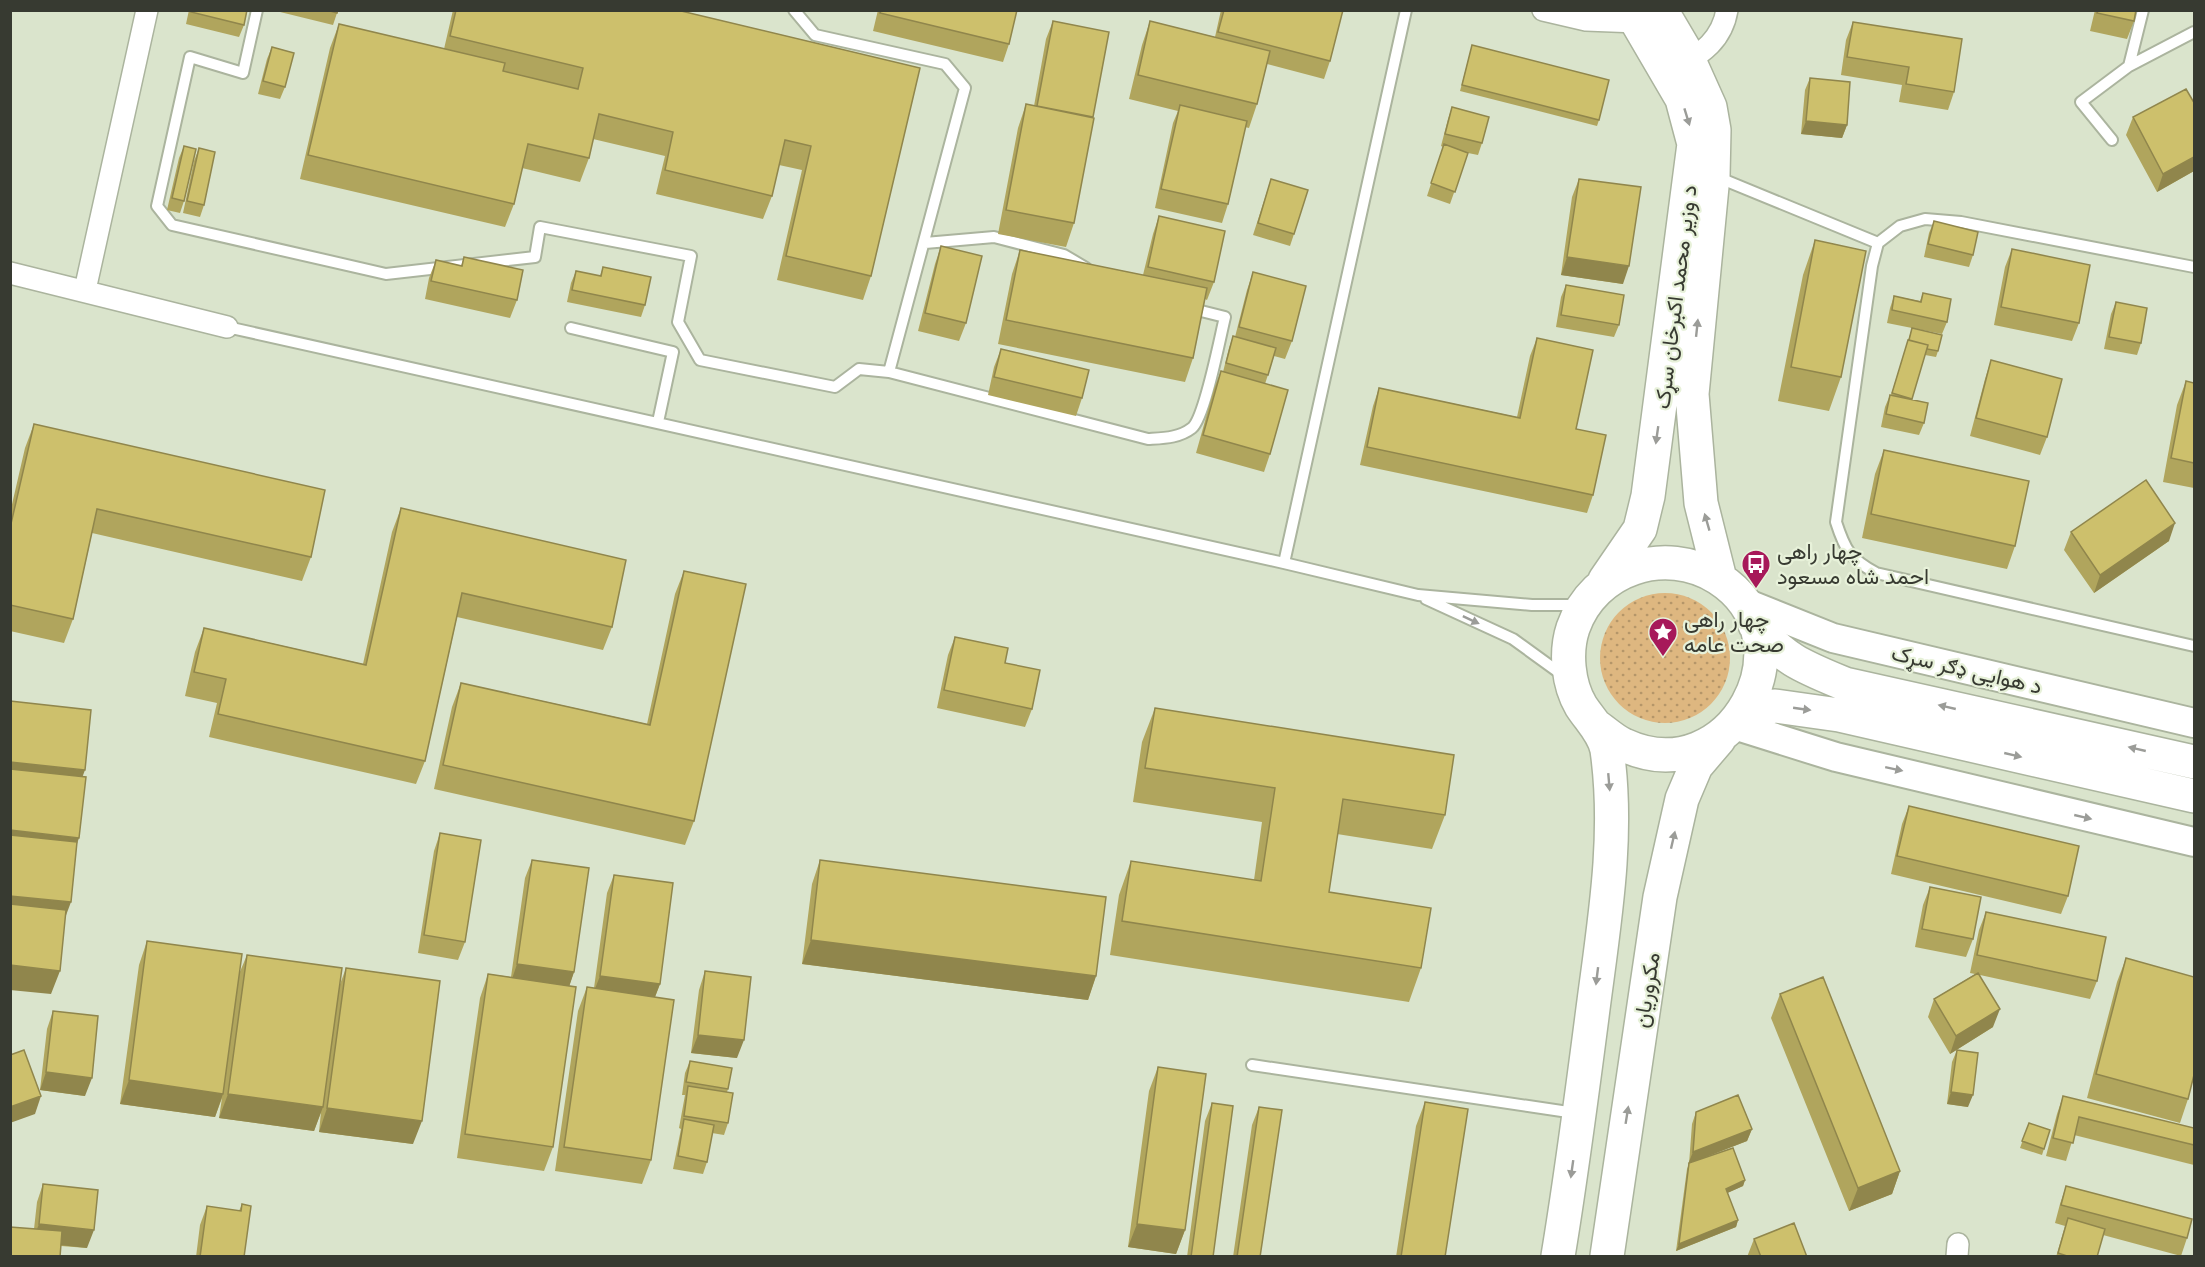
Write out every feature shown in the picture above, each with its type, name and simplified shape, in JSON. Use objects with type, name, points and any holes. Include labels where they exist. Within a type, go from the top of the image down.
[{"type":"main road","name":"د وزیر محمد اکبرخان سړک","points":[[1642,14],[1678,67],[1710,107],[1714,130],[1713,176],[1692,394],[1701,503],[1720,579]]},
{"type":"main road","name":"د وزیر محمد اکبرخان سړک","points":[[1592,596],[1640,529],[1648,496],[1694,144],[1682,99],[1678,67]]},
{"type":"main road","points":[[1558,1257],[1580,1113],[1608,895],[1612,812],[1607,747],[1581,705],[1571,681],[1568,655],[1573,629],[1592,596],[1628,568],[1659,561],[1691,565],[1720,579],[1771,645],[1796,664],[1845,684],[2194,762]]},
{"type":"main road","points":[[1734,724],[1757,685],[1761,655],[1749,614]]},
{"type":"main road","name":"د هوایی ډګر سړک","points":[[1749,614],[1833,638],[2194,723]]},
{"type":"main road","points":[[1596,726],[1624,745],[1657,754],[1691,751],[1734,724],[1775,706],[1839,715],[2194,796]]},
{"type":"main road","points":[[1734,724],[1836,757],[2194,842]]},
{"type":"main road","name":"مکروریان","points":[[1607,1257],[1660,897],[1682,800],[1696,766],[1734,724]]},
{"type":"street","points":[[85,291],[147,10]]},
{"type":"street","points":[[1542,10],[1586,20],[1642,14]]},
{"type":"street","points":[[1678,67],[1706,51],[1720,30],[1727,10]]},
{"type":"street","points":[[10,273],[227,327]]},
{"type":"lane","points":[[257,10],[243,73],[189,57],[157,206],[172,225],[386,274],[535,257],[540,227],[691,256],[678,322],[700,360],[835,387],[859,369],[889,372],[1148,439],[1176,437],[1194,426],[1202,408],[1225,317],[1183,306]]},
{"type":"lane","points":[[794,10],[815,35],[945,64],[965,88],[889,372]]},
{"type":"lane","points":[[1284,563],[1406,10]]},
{"type":"lane","points":[[2129,66],[2143,10]]},
{"type":"lane","points":[[2112,140],[2081,102],[2129,66],[2194,32]]},
{"type":"lane","points":[[1713,176],[1878,243]]},
{"type":"lane","points":[[2194,267],[1961,222],[1925,219],[1900,226],[1878,243],[1872,266],[1836,522],[1844,546],[1856,563],[1876,573],[2194,646]]},
{"type":"lane","points":[[925,243],[994,237],[1064,255],[1092,272]]},
{"type":"lane","points":[[227,327],[658,422],[1418,595],[1532,605],[1592,596]]},
{"type":"lane","points":[[571,328],[673,352],[658,422]]},
{"type":"lane","points":[[1418,595],[1513,639],[1571,681]]},
{"type":"lane","points":[[1252,1065],[1580,1113]]},
{"type":"shaded area","points":[[1665,593],[1690,598],[1711,612],[1725,633],[1730,658],[1725,683],[1711,704],[1690,718],[1665,723],[1640,718],[1619,704],[1605,683],[1600,658],[1605,633],[1619,612],[1640,598]]},
{"type":"building","points":[[191,10],[247,10],[244,25],[191,12]]},
{"type":"building","points":[[456,10],[677,10],[920,68],[871,276],[786,256],[811,146],[785,140],[772,196],[665,170],[673,132],[599,114],[589,158],[528,144],[514,204],[308,155],[339,24],[505,63],[503,71],[578,89],[583,68],[450,36]]},
{"type":"building","points":[[881,10],[1017,10],[1009,44],[880,13]]},
{"type":"building","points":[[1224,10],[1343,10],[1330,61],[1218,32]]},
{"type":"building","points":[[2098,10],[2136,10],[2134,21],[2097,13]]},
{"type":"building","points":[[1053,21],[1109,32],[1093,117],[1037,106]]},
{"type":"building","points":[[1150,21],[1270,51],[1257,104],[1138,75]]},
{"type":"building","points":[[1853,22],[1962,39],[1954,92],[1906,84],[1909,67],[1847,57]]},
{"type":"building","points":[[1472,45],[1609,80],[1599,120],[1462,85]]},
{"type":"building","points":[[272,47],[294,53],[285,87],[263,81]]},
{"type":"building","points":[[1810,78],[1850,82],[1847,125],[1806,121]]},
{"type":"building","points":[[2186,89],[2194,100],[2194,157],[2163,174],[2133,117]]},
{"type":"building","points":[[1026,104],[1094,118],[1074,223],[1006,210]]},
{"type":"building","points":[[1180,105],[1247,121],[1228,204],[1161,189]]},
{"type":"building","points":[[1452,107],[1489,117],[1482,143],[1445,134]]},
{"type":"building","points":[[1444,144],[1468,153],[1455,192],[1431,183]]},
{"type":"building","points":[[184,146],[196,149],[184,201],[172,198]]},
{"type":"building","points":[[199,148],[215,152],[204,205],[187,201]]},
{"type":"building","points":[[1271,179],[1308,190],[1294,234],[1258,223]]},
{"type":"building","points":[[1579,179],[1641,187],[1629,266],[1567,257]]},
{"type":"building","points":[[1159,216],[1225,231],[1214,282],[1148,267]]},
{"type":"building","points":[[1934,221],[1978,232],[1973,255],[1928,244]]},
{"type":"building","points":[[1815,240],[1866,251],[1841,377],[1791,367]]},
{"type":"building","points":[[941,246],[982,256],[966,323],[925,313]]},
{"type":"building","points":[[2012,249],[2090,265],[2079,323],[2001,307]]},
{"type":"building","points":[[1020,250],[1207,288],[1193,358],[1006,320]]},
{"type":"building","points":[[464,257],[523,270],[517,300],[431,281],[436,260],[462,266]]},
{"type":"building","points":[[603,267],[651,277],[645,305],[572,290],[576,271],[601,276]]},
{"type":"building","points":[[1253,272],[1306,286],[1292,341],[1239,327]]},
{"type":"building","points":[[1566,285],[1624,295],[1619,325],[1561,315]]},
{"type":"building","points":[[1923,293],[1951,299],[1947,322],[1892,310],[1894,296],[1921,302]]},
{"type":"building","points":[[2116,302],[2147,308],[2141,343],[2109,337]]},
{"type":"building","points":[[1912,328],[1942,335],[1938,351],[1927,349],[1928,345],[1909,340]]},
{"type":"building","points":[[1233,336],[1276,348],[1268,375],[1226,363]]},
{"type":"building","points":[[1537,338],[1593,350],[1576,429],[1606,435],[1593,495],[1367,447],[1379,388],[1520,418]]},
{"type":"building","points":[[1908,340],[1928,345],[1912,399],[1892,393]]},
{"type":"building","points":[[1001,349],[1089,370],[1082,398],[994,377]]},
{"type":"building","points":[[1991,360],[2062,379],[2047,437],[1976,418]]},
{"type":"building","points":[[1221,371],[1288,390],[1270,454],[1203,435]]},
{"type":"building","points":[[2186,381],[2194,383],[2194,463],[2171,458]]},
{"type":"building","points":[[1890,395],[1928,403],[1924,423],[1886,414]]},
{"type":"building","points":[[34,424],[325,490],[311,557],[97,509],[73,619],[10,605],[10,528]]},
{"type":"building","points":[[1884,450],[2029,481],[2015,546],[1871,514]]},
{"type":"building","points":[[2146,480],[2175,523],[2100,575],[2071,532]]},
{"type":"building","points":[[401,508],[626,560],[612,627],[462,593],[425,761],[218,714],[226,679],[194,672],[204,628],[366,665]]},
{"type":"building","points":[[684,571],[746,584],[694,821],[443,765],[461,683],[650,725]]},
{"type":"building","points":[[955,637],[1008,648],[1005,663],[1040,670],[1032,709],[944,690]]},
{"type":"building","points":[[10,701],[91,710],[85,770],[10,762]]},
{"type":"building","points":[[1155,708],[1454,755],[1445,815],[1343,799],[1329,892],[1431,908],[1421,968],[1122,921],[1131,861],[1261,881],[1275,788],[1145,768]]},
{"type":"building","points":[[10,769],[86,777],[79,838],[10,830]]},
{"type":"building","points":[[1909,806],[2079,846],[2068,896],[1897,856]]},
{"type":"building","points":[[440,833],[481,840],[465,942],[424,935]]},
{"type":"building","points":[[10,835],[77,842],[71,902],[10,896]]},
{"type":"building","points":[[532,860],[589,868],[574,972],[517,964]]},
{"type":"building","points":[[820,860],[1106,897],[1096,976],[811,940]]},
{"type":"building","points":[[614,875],[673,883],[660,984],[600,976]]},
{"type":"building","points":[[1930,887],[1981,897],[1973,939],[1922,929]]},
{"type":"building","points":[[10,904],[66,910],[60,971],[10,965]]},
{"type":"building","points":[[1986,912],[2106,937],[2097,981],[1977,955]]},
{"type":"building","points":[[147,941],[242,954],[223,1094],[129,1080]]},
{"type":"building","points":[[247,955],[342,968],[323,1107],[228,1094]]},
{"type":"building","points":[[2126,958],[2194,977],[2194,1075],[2188,1099],[2096,1074]]},
{"type":"building","points":[[346,968],[440,981],[422,1121],[327,1108]]},
{"type":"building","points":[[705,971],[751,977],[744,1040],[698,1035]]},
{"type":"building","points":[[1978,973],[2000,1009],[1956,1036],[1934,999]]},
{"type":"building","points":[[488,974],[576,987],[553,1147],[465,1134]]},
{"type":"building","points":[[1823,977],[1900,1171],[1858,1188],[1780,994]]},
{"type":"building","points":[[587,987],[674,1000],[651,1160],[564,1147]]},
{"type":"building","points":[[53,1011],[98,1016],[92,1078],[46,1072]]},
{"type":"building","points":[[24,1050],[41,1096],[10,1107],[10,1055]]},
{"type":"building","points":[[1957,1050],[1978,1053],[1973,1095],[1951,1092]]},
{"type":"building","points":[[690,1061],[732,1068],[728,1089],[686,1082]]},
{"type":"building","points":[[1158,1067],[1206,1074],[1185,1230],[1137,1224]]},
{"type":"building","points":[[688,1086],[733,1093],[728,1123],[684,1116]]},
{"type":"building","points":[[1738,1095],[1752,1129],[1693,1152],[1696,1112]]},
{"type":"building","points":[[2063,1096],[2194,1128],[2194,1145],[2079,1117],[2073,1143],[2053,1138]]},
{"type":"building","points":[[1425,1102],[1468,1109],[1445,1257],[1401,1257]]},
{"type":"building","points":[[1212,1103],[1233,1106],[1213,1257],[1191,1257]]},
{"type":"building","points":[[1259,1107],[1282,1110],[1260,1257],[1237,1257]]},
{"type":"building","points":[[684,1119],[714,1125],[707,1162],[678,1156]]},
{"type":"building","points":[[2029,1123],[2050,1130],[2044,1149],[2022,1141]]},
{"type":"building","points":[[1733,1148],[1745,1180],[1726,1189],[1738,1220],[1679,1244],[1689,1163]]},
{"type":"building","points":[[43,1184],[98,1190],[94,1230],[39,1224]]},
{"type":"building","points":[[2066,1186],[2192,1219],[2187,1238],[2061,1205]]},
{"type":"building","points":[[242,1204],[251,1206],[244,1257],[200,1257],[207,1206],[241,1211]]},
{"type":"building","points":[[2068,1218],[2105,1229],[2097,1257],[2070,1257],[2058,1253]]},
{"type":"building","points":[[1794,1223],[1807,1257],[1761,1257],[1754,1239]]},
{"type":"building","points":[[10,1227],[62,1231],[60,1257],[10,1257]]},
{"type":"place","name":"چهار راهی احمد شاه مسعود","points":[[1756,590]]},
{"type":"place","name":"چهار راهی صحت عامه","points":[[1663,658]]}]
